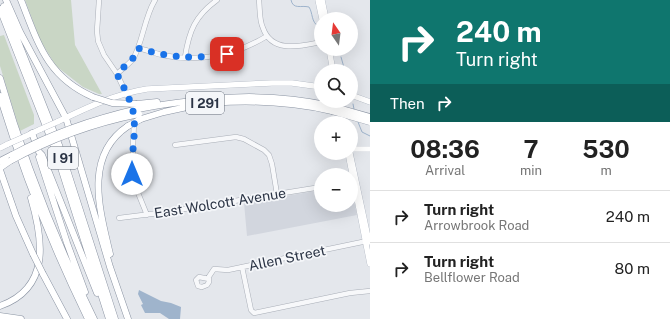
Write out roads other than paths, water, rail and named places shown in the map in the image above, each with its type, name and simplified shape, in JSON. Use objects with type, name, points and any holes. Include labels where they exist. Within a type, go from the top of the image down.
[{"type":"highway","name":"I 91","points":[[2,0],[61,150],[115,319]]},
{"type":"highway","points":[[6,0],[20,32],[66,118],[110,267],[128,319]]},
{"type":"highway","points":[[21,0],[39,45],[49,63],[68,83],[81,92],[138,112],[205,101]]},
{"type":"highway","points":[[0,9],[52,143],[108,319]]},
{"type":"highway","points":[[0,78],[26,159],[47,215],[69,267],[95,319]]},
{"type":"highway","points":[[0,96],[27,176],[51,239],[88,319]]},
{"type":"highway","name":"I 291","points":[[11,158],[73,133],[138,112],[170,108],[205,101],[266,102],[314,106]]},
{"type":"highway","name":"I 291","points":[[332,108],[370,117]]},
{"type":"highway","name":"I 291","points":[[332,108],[370,122]]},
{"type":"highway","points":[[123,306],[106,238],[100,207],[98,183],[100,166],[106,149],[114,137],[128,126],[138,112]]},
{"type":"highway","points":[[32,133],[67,243],[95,319]]},
{"type":"highway","points":[[39,152],[42,155],[108,319]]},
{"type":"highway","points":[[0,160],[11,158]]},
{"type":"highway","points":[[11,158],[0,168],[14,211],[33,254],[67,319]]},
{"type":"highway","points":[[0,306],[14,300],[26,290],[35,277],[39,263],[39,234],[27,176]]},
{"type":"highway","points":[[0,316],[22,319]]},
{"type":"main road","points":[[318,0],[321,12]]},
{"type":"main road","points":[[322,0],[323,12]]},
{"type":"main road","points":[[0,148],[98,103],[126,93],[156,88],[261,83],[292,83],[314,86]]},
{"type":"main road","points":[[358,98],[370,102]]},
{"type":"main road","points":[[358,149],[370,149]]},
{"type":"main road","points":[[358,197],[368,243],[370,264]]},
{"type":"street","points":[[99,0],[97,31],[98,41],[104,55],[117,74],[132,106],[132,174],[147,215]]},
{"type":"street","points":[[117,74],[130,62],[138,48],[145,22],[155,0]]},
{"type":"street","points":[[185,57],[187,42],[195,22],[202,12],[217,0]]},
{"type":"street","points":[[259,0],[263,29],[272,41],[292,47],[314,43]]},
{"type":"street","points":[[138,48],[161,55],[204,57],[227,54],[256,43],[267,36]]},
{"type":"street","points":[[175,145],[236,137],[244,139],[264,150],[270,158],[277,194]]},
{"type":"street","name":"East Wolcott Avenue","points":[[119,218],[147,215],[314,188]]},
{"type":"street","name":"Allen Street","points":[[208,278],[214,270],[242,268],[368,243]]},
{"type":"street","points":[[242,268],[252,313],[330,297],[370,291]]},
{"type":"water","points":[[139,290],[161,301],[181,307],[180,319],[169,319],[160,313],[145,313],[141,305],[143,304],[138,294]]},
{"type":"waterway","points":[[291,0],[295,6],[309,7],[314,22]]},
{"type":"waterway","points":[[341,57],[343,64]]},
{"type":"waterway","points":[[358,122],[362,132],[370,136]]}]
